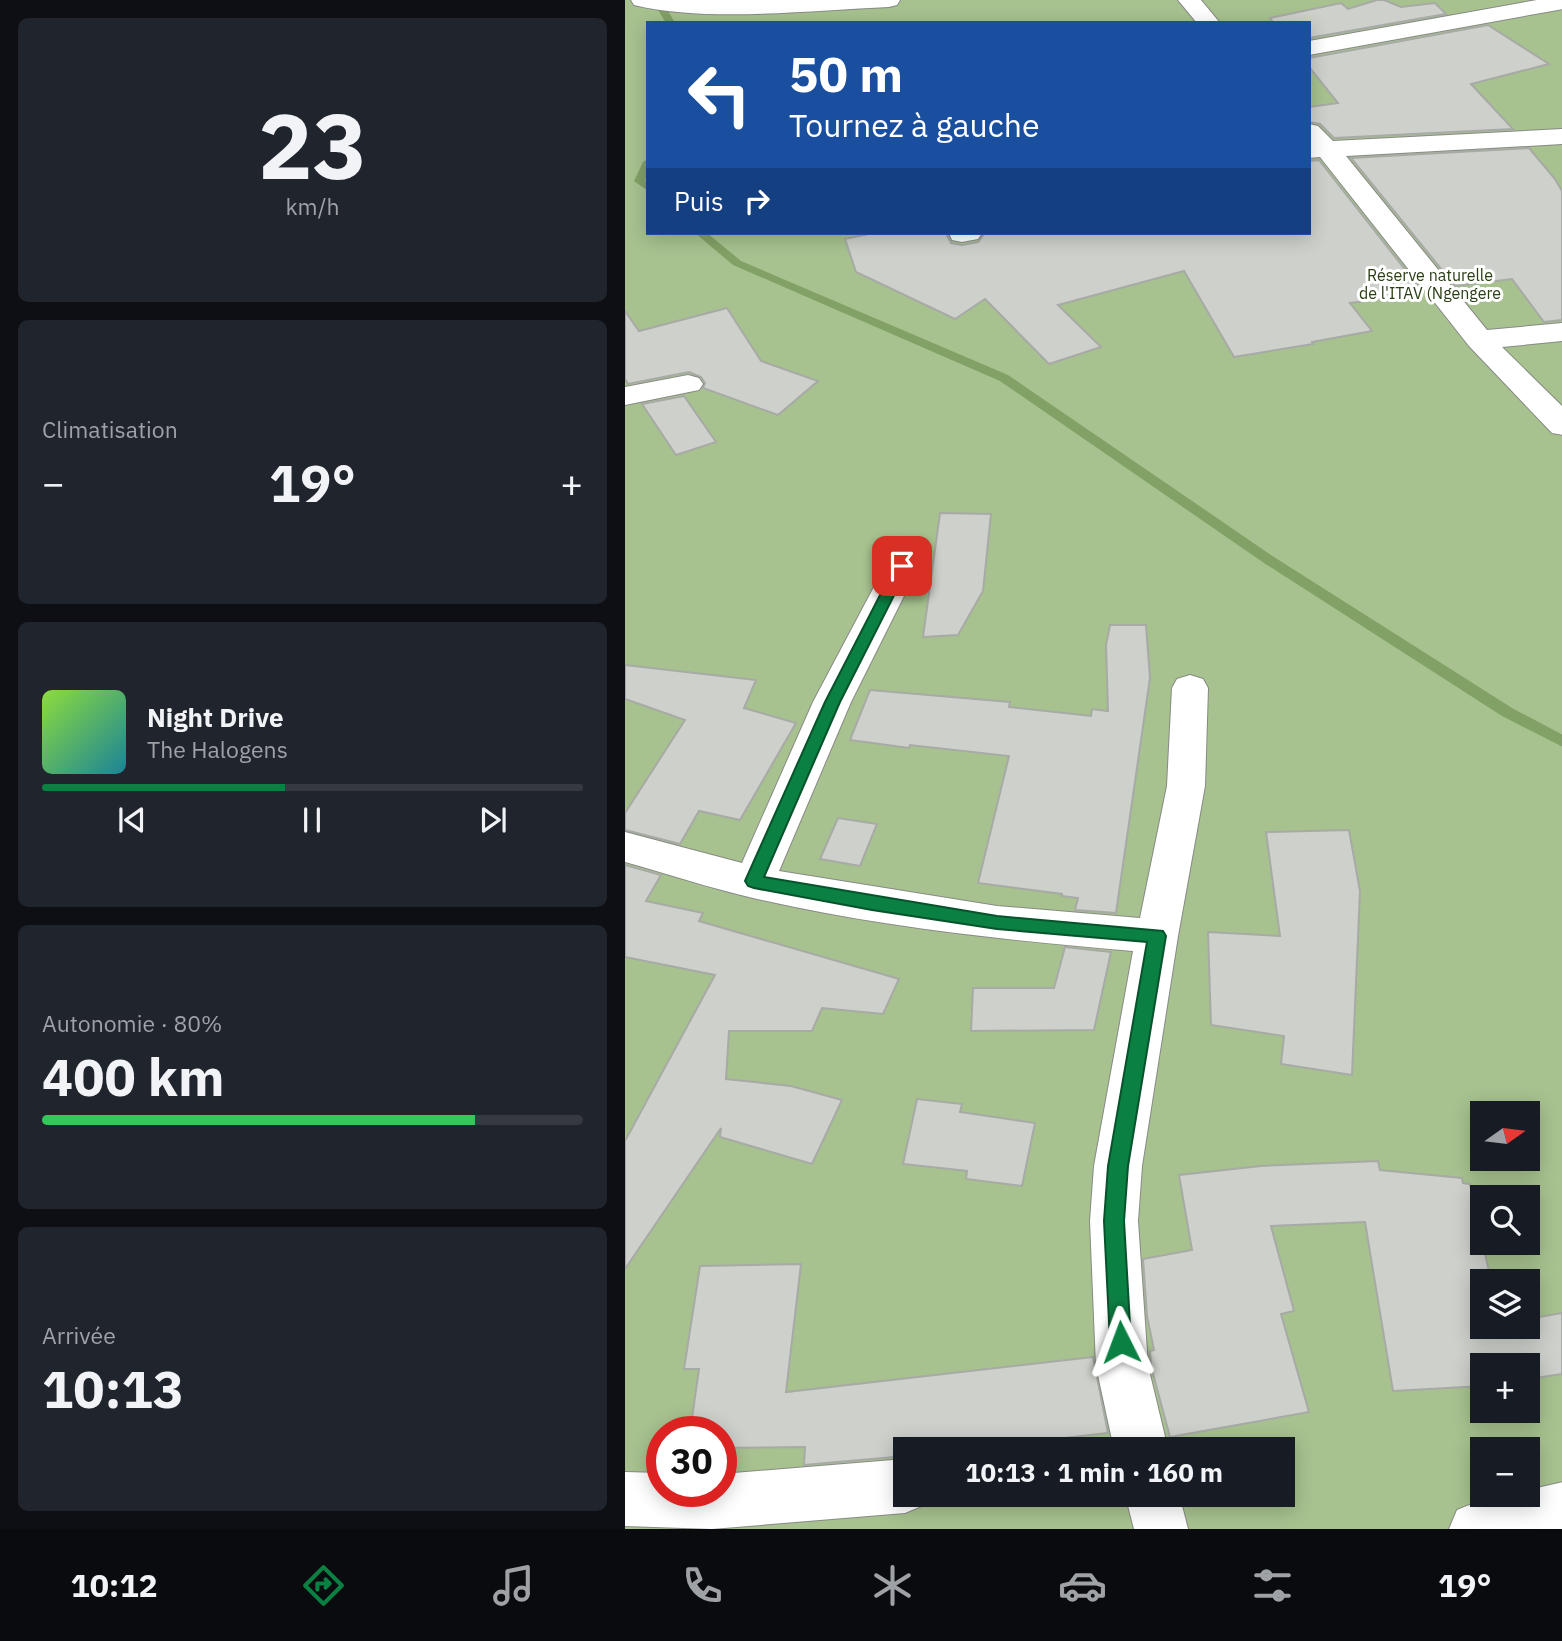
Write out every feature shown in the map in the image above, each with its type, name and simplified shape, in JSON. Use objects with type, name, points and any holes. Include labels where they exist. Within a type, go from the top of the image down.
[{"type":"main road","points":[[642,0],[662,4],[741,6],[889,0]]},
{"type":"main road","points":[[1189,0],[1206,21]]},
{"type":"main road","points":[[1311,48],[1529,4],[1562,2]]},
{"type":"main road","points":[[1529,4],[1562,27]]},
{"type":"main road","points":[[1315,144],[1562,136]]},
{"type":"main road","points":[[1315,144],[1479,340],[1562,426]]},
{"type":"main road","points":[[1479,340],[1562,332]]},
{"type":"main road","points":[[625,396],[688,384]]},
{"type":"main road","points":[[754,881],[833,702],[902,566]]},
{"type":"main road","points":[[1138,1437],[1122,1366],[1114,1221],[1118,1166],[1157,936],[1186,786],[1190,688]]},
{"type":"main road","points":[[625,847],[754,881],[872,904],[997,923],[1157,936]]},
{"type":"main road","points":[[625,1499],[710,1502],[893,1487]]},
{"type":"main road","points":[[1156,1507],[1162,1529]]},
{"type":"main road","points":[[1476,1529],[1562,1509]]},
{"type":"green space","name":"Réserve naturelle de l'ITAV (Ngengere","points":[[625,0],[1562,0],[1562,1529],[625,1529]]},
{"type":"building","points":[[1384,0],[1401,7],[1435,3],[1446,14],[1311,38],[1311,21],[1272,21],[1270,18],[1341,3],[1348,9]]},
{"type":"building","points":[[1488,25],[1549,64],[1471,84],[1513,129],[1334,138],[1320,124],[1311,122],[1311,107],[1338,103],[1311,69],[1311,58]]},
{"type":"building","points":[[1529,148],[1562,191],[1562,320],[1544,322],[1512,279],[1455,286],[1351,158]]},
{"type":"building","points":[[1319,160],[1422,291],[1417,291],[1419,294],[1350,303],[1372,331],[1312,342],[1313,344],[1234,357],[1184,271],[1058,305],[1101,347],[1049,364],[985,299],[955,319],[856,272],[845,239],[864,235],[947,235],[951,243],[962,245],[978,242],[983,235],[1311,235],[1311,161]]},
{"type":"building","points":[[727,308],[761,361],[818,381],[778,415],[703,388],[705,383],[701,377],[689,372],[628,384],[625,379],[625,311],[639,331]]},
{"type":"building","points":[[684,396],[716,442],[676,455],[642,404]]},
{"type":"building","points":[[940,513],[991,514],[983,591],[958,635],[923,637]]},
{"type":"building","points":[[1110,625],[1146,625],[1150,678],[1116,913],[1075,910],[1078,898],[1062,894],[978,883],[1009,756],[850,740],[870,690],[1010,702],[1009,707],[1091,716],[1092,709],[1108,711],[1106,645]]},
{"type":"building","points":[[625,665],[756,680],[744,708],[796,723],[740,820],[699,811],[680,844],[625,830],[625,813],[685,720],[625,699]]},
{"type":"building","points":[[838,818],[877,824],[860,866],[820,859]]},
{"type":"building","points":[[1349,830],[1360,891],[1352,1075],[1281,1064],[1284,1036],[1211,1025],[1208,932],[1280,936],[1266,832]]},
{"type":"building","points":[[625,865],[661,875],[646,901],[703,913],[699,921],[899,979],[883,1014],[822,1008],[812,1031],[729,1031],[726,1079],[791,1086],[842,1100],[812,1164],[720,1137],[721,1128],[625,1269],[625,1141],[715,975],[625,957]]},
{"type":"building","points":[[1065,947],[1111,952],[1094,1030],[971,1031],[973,988],[1054,988]]},
{"type":"building","points":[[917,1099],[962,1104],[960,1112],[1035,1123],[1022,1186],[966,1179],[967,1171],[903,1164]]},
{"type":"building","points":[[1378,1161],[1380,1170],[1462,1178],[1463,1183],[1470,1185],[1470,1255],[1485,1255],[1488,1269],[1470,1269],[1470,1339],[1540,1339],[1540,1317],[1562,1313],[1562,1374],[1540,1377],[1540,1353],[1470,1353],[1470,1387],[1393,1391],[1365,1222],[1271,1226],[1294,1311],[1281,1314],[1309,1412],[1170,1437],[1151,1366],[1150,1351],[1154,1350],[1147,1316],[1143,1259],[1192,1250],[1179,1175],[1261,1166]]},
{"type":"building","points":[[801,1264],[786,1392],[1093,1357],[1108,1433],[1073,1437],[893,1437],[893,1457],[804,1465],[805,1447],[737,1448],[737,1416],[692,1416],[699,1369],[684,1369],[700,1266]]},
{"type":"waterway","points":[[657,0],[670,21]]},
{"type":"waterway","points":[[646,166],[639,181],[646,186]]},
{"type":"waterway","points":[[703,235],[737,263],[1004,378],[1269,560],[1507,712],[1563,742]]},
{"type":"route","points":[[902,566],[833,702],[754,881],[872,904],[997,923],[1157,936],[1118,1166],[1114,1221],[1121,1342]]}]
